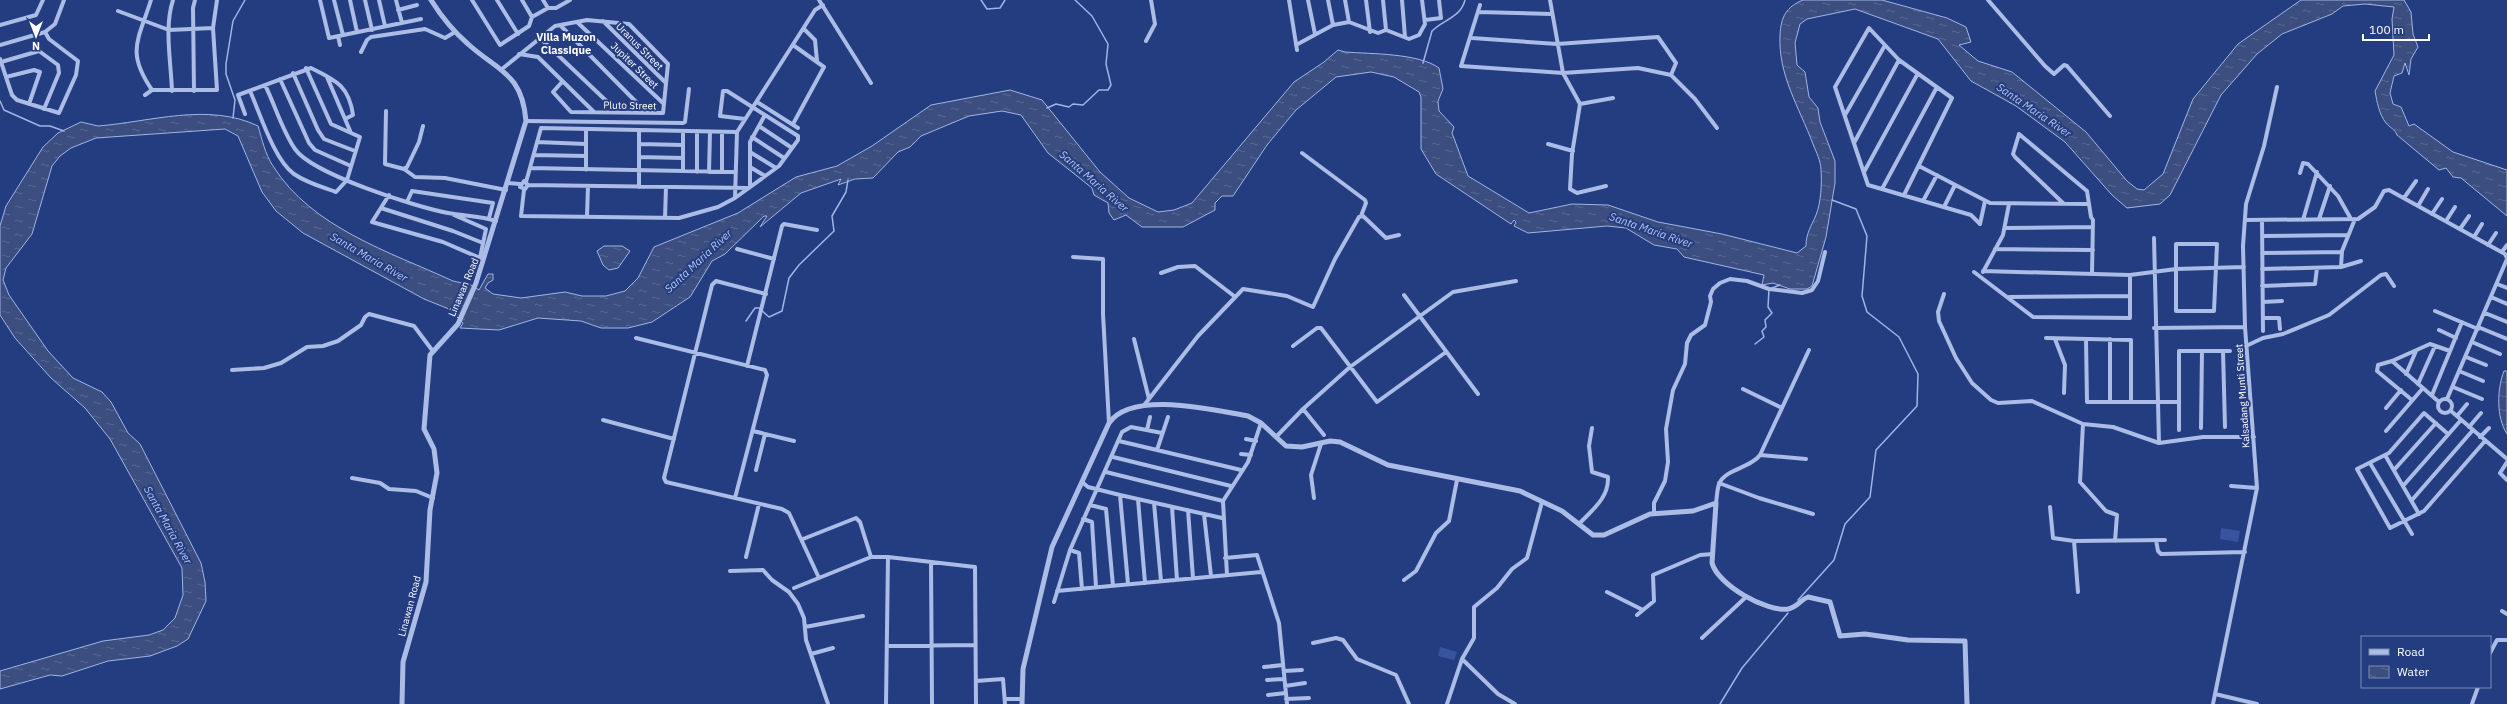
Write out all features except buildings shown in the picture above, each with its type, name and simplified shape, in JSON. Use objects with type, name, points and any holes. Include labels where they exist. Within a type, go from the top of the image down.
[{"type":"street","points":[[0,25],[36,15],[43,0]]},
{"type":"street","points":[[0,45],[45,32],[55,24],[64,0]]},
{"type":"street","points":[[150,0],[135,51],[139,71],[152,90]]},
{"type":"street","points":[[172,90],[169,11],[173,0]]},
{"type":"street","points":[[194,91],[193,8],[195,0]]},
{"type":"street","points":[[145,95],[152,90],[217,90],[213,28],[217,0]]},
{"type":"street","points":[[320,0],[329,38],[420,19]]},
{"type":"street","points":[[334,0],[340,45]]},
{"type":"street","points":[[350,0],[357,32]]},
{"type":"street","points":[[365,0],[372,30]]},
{"type":"street","points":[[379,0],[385,26]]},
{"type":"street","points":[[397,0],[402,23]]},
{"type":"street","name":"Linawan Road","points":[[402,704],[402,673],[406,651],[426,582],[437,462],[423,424],[432,350],[458,324],[476,283],[506,190],[526,121],[524,104],[517,87],[502,69],[469,45],[455,32],[431,0]]},
{"type":"street","points":[[472,0],[500,45],[528,26],[532,17],[548,8],[556,8],[570,0]]},
{"type":"street","points":[[497,0],[518,34]]},
{"type":"street","points":[[522,0],[532,17]]},
{"type":"street","points":[[543,0],[548,8]]},
{"type":"street","points":[[819,0],[871,83]]},
{"type":"street","points":[[1146,41],[1155,24],[1151,0]]},
{"type":"street","points":[[1289,0],[1296,48],[1315,34],[1333,25],[1349,22],[1370,32],[1378,33],[1386,30],[1409,39],[1419,35],[1425,20],[1422,0]]},
{"type":"street","points":[[1308,0],[1315,34]]},
{"type":"street","points":[[1328,0],[1333,25]]},
{"type":"street","points":[[1346,0],[1349,22]]},
{"type":"street","points":[[1366,0],[1370,32]]},
{"type":"street","points":[[1383,0],[1386,30]]},
{"type":"street","points":[[1402,0],[1405,37]]},
{"type":"street","points":[[1425,20],[1442,18],[1439,0]]},
{"type":"street","points":[[1550,0],[1563,73],[1580,104],[1573,151],[1570,189],[1577,193],[1606,186]]},
{"type":"street","points":[[1988,0],[2045,66],[2054,74],[2064,65],[2067,66],[2110,116]]},
{"type":"street","points":[[398,10],[418,4]]},
{"type":"street","points":[[735,198],[737,132],[815,10],[823,5]]},
{"type":"street","points":[[1480,5],[1472,38],[1461,66],[1563,73],[1624,68],[1672,76],[1696,99],[1717,128]]},
{"type":"street","points":[[118,11],[169,30],[213,28]]},
{"type":"street","points":[[1478,12],[1552,14]]},
{"type":"street","points":[[502,69],[519,54],[541,39],[555,26],[578,22],[603,21]]},
{"type":"street","name":"Pluto Street","points":[[562,82],[552,92],[571,112],[663,113],[668,64],[629,24],[603,21]]},
{"type":"street","name":"Uranus Street","points":[[603,21],[666,83]]},
{"type":"street","name":"Jupiter Street","points":[[578,22],[664,104]]},
{"type":"street","points":[[560,25],[647,112]]},
{"type":"street","points":[[361,52],[367,40],[371,37],[425,29],[446,38],[455,32]]},
{"type":"street","points":[[804,29],[815,40],[817,61]]},
{"type":"street","points":[[1904,195],[1952,100],[1952,96],[1917,75],[1884,47],[1871,29],[1866,29],[1836,87],[1868,185],[1972,215],[1980,224],[1985,201]]},
{"type":"street","points":[[44,109],[59,73],[58,65],[39,51],[0,60],[14,98],[29,104],[58,114],[76,75],[78,61],[49,39],[45,32]]},
{"type":"street","points":[[1472,38],[1557,44],[1658,37],[1676,63],[1672,76]]},
{"type":"street","points":[[541,39],[618,112]]},
{"type":"street","points":[[793,45],[824,67],[793,124]]},
{"type":"street","points":[[1845,115],[1884,47]]},
{"type":"street","points":[[519,54],[538,58],[595,112]]},
{"type":"street","points":[[1854,143],[1899,60]]},
{"type":"street","points":[[250,91],[277,154],[292,173],[305,181],[336,192],[347,180],[360,137],[332,124],[306,68]]},
{"type":"street","points":[[245,114],[238,95],[306,68],[311,68],[342,85],[351,106],[353,115],[345,119]]},
{"type":"street","points":[[6,77],[34,70],[40,72],[29,104]]},
{"type":"street","points":[[293,73],[318,130],[324,139],[355,151]]},
{"type":"street","points":[[1864,172],[1917,75]]},
{"type":"street","points":[[327,76],[351,134]]},
{"type":"street","points":[[280,79],[309,143],[315,150],[351,166]]},
{"type":"street","points":[[265,85],[295,149],[307,161],[347,180],[407,202],[448,212],[489,218],[496,221]]},
{"type":"street","points":[[1882,189],[1937,87]]},
{"type":"street","name":"Kalsadang Munti Street","points":[[2213,704],[2257,488],[2245,327],[2245,220],[2246,204],[2264,146],[2276,87]]},
{"type":"street","points":[[526,121],[683,123],[686,122],[688,89]]},
{"type":"street","points":[[737,132],[541,128],[524,190],[521,216],[680,218],[718,206],[735,198],[776,168],[792,148],[798,136],[753,107],[723,91],[720,116],[745,118]]},
{"type":"street","points":[[1580,104],[1613,98]]},
{"type":"street","points":[[756,102],[798,128]]},
{"type":"street","points":[[386,111],[385,164],[404,169],[415,177],[445,178],[506,190]]},
{"type":"street","points":[[749,187],[752,137],[766,115]]},
{"type":"street","points":[[404,169],[419,142],[423,126]]},
{"type":"street","points":[[758,126],[792,148]]},
{"type":"street","points":[[586,130],[586,170]]},
{"type":"street","points":[[639,130],[639,187]]},
{"type":"street","points":[[697,131],[697,172]]},
{"type":"street","points":[[683,132],[683,172]]},
{"type":"street","points":[[709,172],[710,132]]},
{"type":"street","points":[[722,132],[722,172]]},
{"type":"street","points":[[2064,204],[2013,154],[2019,134],[2087,191],[2088,204],[2094,220],[2092,274]]},
{"type":"street","points":[[752,137],[784,158]]},
{"type":"street","points":[[537,142],[586,144]]},
{"type":"street","points":[[639,144],[683,145]]},
{"type":"street","points":[[1548,144],[1573,151]]},
{"type":"street","points":[[750,152],[776,168]]},
{"type":"street","points":[[1145,404],[1198,336],[1234,296],[1245,289],[1287,296],[1313,307],[1335,259],[1361,216],[1366,203],[1365,200],[1302,153]]},
{"type":"street","points":[[534,155],[586,156]]},
{"type":"street","points":[[639,157],[683,158]]},
{"type":"street","points":[[2300,173],[2305,163],[2317,172],[2330,186],[2353,219]]},
{"type":"street","points":[[1919,166],[1985,201],[2009,204],[2088,204]]},
{"type":"street","points":[[750,167],[765,176]]},
{"type":"street","points":[[530,168],[736,172]]},
{"type":"street","points":[[2303,220],[2317,172]]},
{"type":"street","points":[[1923,201],[1938,175]]},
{"type":"street","points":[[2404,198],[2416,181]]},
{"type":"street","points":[[508,183],[639,187],[749,187]]},
{"type":"street","points":[[520,184],[524,190]]},
{"type":"street","points":[[587,216],[588,186]]},
{"type":"street","points":[[1944,207],[1955,186]]},
{"type":"street","points":[[2320,219],[2330,186]]},
{"type":"street","points":[[665,218],[666,187]]},
{"type":"street","points":[[2418,206],[2428,189]]},
{"type":"street","points":[[2245,220],[2362,218],[2375,207],[2386,190],[2404,198],[2502,252],[2507,259],[2506,268],[2491,297],[2453,387],[2447,399],[2439,402]]},
{"type":"street","points":[[407,202],[412,191],[493,203],[489,218]]},
{"type":"street","points":[[389,195],[372,222],[443,242],[480,258],[486,229],[448,212]]},
{"type":"street","points":[[2432,214],[2442,199]]},
{"type":"street","points":[[1981,276],[2006,228],[2009,204]]},
{"type":"street","points":[[2446,221],[2455,207]]},
{"type":"street","points":[[381,208],[453,230],[483,243]]},
{"type":"street","points":[[1361,216],[1376,226],[1386,238],[1398,235]]},
{"type":"street","points":[[2460,229],[2469,216]]},
{"type":"street","points":[[2341,267],[2342,252],[2353,219]]},
{"type":"street","points":[[2262,220],[2263,331]]},
{"type":"street","points":[[747,366],[782,226],[784,224],[817,230]]},
{"type":"street","points":[[2474,237],[2482,224]]},
{"type":"street","points":[[2006,228],[2093,227]]},
{"type":"street","points":[[2488,245],[2496,233]]},
{"type":"street","points":[[2262,236],[2348,235]]},
{"type":"street","points":[[2154,238],[2154,328],[2159,443]]},
{"type":"street","points":[[2176,244],[2217,244],[2214,311],[2176,311],[2176,269],[2176,244]]},
{"type":"street","points":[[2502,252],[2507,245]]},
{"type":"street","points":[[736,249],[774,259]]},
{"type":"street","points":[[1995,249],[2093,250]]},
{"type":"street","points":[[1654,514],[1654,504],[1665,481],[1668,462],[1666,429],[1673,390],[1685,364],[1687,343],[1691,335],[1705,325],[1711,302],[1710,296],[1713,289],[1720,283],[1730,279],[1747,281],[1769,289],[1802,293],[1812,290],[1818,282],[1825,252]]},
{"type":"street","points":[[2262,253],[2342,252]]},
{"type":"street","points":[[1073,258],[1103,259],[1103,314],[1109,423]]},
{"type":"street","points":[[2262,269],[2341,267],[2361,261]]},
{"type":"street","points":[[1161,273],[1178,267],[1195,266],[1234,296]]},
{"type":"street","points":[[1983,270],[2130,275],[2176,269],[2244,267]]},
{"type":"street","points":[[2262,286],[2315,284],[2317,268]]},
{"type":"street","points":[[1974,272],[2009,297],[2033,317],[2130,318],[2130,275]]},
{"type":"street","points":[[2246,346],[2263,338],[2283,334],[2329,315],[2381,275],[2386,274],[2394,286]]},
{"type":"street","points":[[1276,437],[1303,409],[1350,367],[1454,292],[1516,280]]},
{"type":"street","points":[[766,294],[716,281],[712,286],[664,478],[666,482],[759,504],[789,513],[803,539],[819,578]]},
{"type":"street","points":[[2497,284],[2507,288]]},
{"type":"street","points":[[1944,294],[1938,312],[1938,322],[1956,358],[1972,383],[1998,403],[2032,401],[2082,424],[2113,427],[2159,443],[2203,437],[2254,437]]},
{"type":"street","points":[[1404,295],[1478,394]]},
{"type":"street","points":[[2009,297],[2130,296]]},
{"type":"street","points":[[2491,297],[2507,304]]},
{"type":"street","points":[[2263,302],[2282,301]]},
{"type":"street","points":[[2435,310],[2507,339]]},
{"type":"street","points":[[2485,312],[2507,322]]},
{"type":"street","points":[[232,370],[264,368],[281,363],[307,347],[323,346],[338,342],[361,325],[365,316],[369,314],[414,326],[432,350]]},
{"type":"street","points":[[2263,318],[2279,318],[2280,329]]},
{"type":"street","points":[[2432,395],[2462,322]]},
{"type":"street","points":[[1293,346],[1320,327],[1375,400],[1379,402],[1446,352]]},
{"type":"street","points":[[2154,328],[2245,327]]},
{"type":"street","points":[[2440,330],[2456,338]]},
{"type":"street","points":[[636,338],[765,370],[767,375],[735,498]]},
{"type":"street","points":[[2046,338],[2131,340],[2131,402]]},
{"type":"street","points":[[1134,339],[1149,399]]},
{"type":"street","points":[[2055,339],[2064,365],[2064,393]]},
{"type":"street","points":[[2086,339],[2087,402],[2179,402]]},
{"type":"street","points":[[2110,340],[2110,402]]},
{"type":"street","points":[[2472,342],[2500,354]]},
{"type":"street","points":[[2412,400],[2377,371],[2380,364],[2392,361],[2430,344],[2450,352]]},
{"type":"street","points":[[2418,384],[2435,346]]},
{"type":"street","points":[[1809,350],[1757,460],[1728,474],[1719,483],[1716,503],[1713,554],[1714,572],[1746,597],[1779,609],[1798,607],[1808,597],[1830,602],[1840,636],[1864,634],[1908,640],[1965,641],[1967,704]]},
{"type":"street","points":[[2179,430],[2179,351],[2230,351]]},
{"type":"street","points":[[2201,428],[2202,351]]},
{"type":"street","points":[[2223,351],[2225,427]]},
{"type":"street","points":[[2406,374],[2416,351]]},
{"type":"street","points":[[2466,357],[2486,365]]},
{"type":"street","points":[[2392,361],[2439,402]]},
{"type":"street","points":[[2459,371],[2482,381]]},
{"type":"street","points":[[2453,387],[2482,399]]},
{"type":"street","points":[[2386,431],[2423,388]]},
{"type":"street","points":[[1743,389],[1782,408]]},
{"type":"street","points":[[2386,408],[2401,390]]},
{"type":"street","points":[[2447,399],[2452,404],[2451,411]]},
{"type":"street","points":[[2439,402],[2438,408],[2441,412],[2447,413],[2451,411]]},
{"type":"street","points":[[976,681],[1003,678],[1005,702],[1022,701],[1022,668],[1052,548],[1109,423],[1117,414],[1145,404],[1248,416],[1261,424],[1286,446],[1302,447],[1330,441],[1340,442],[1388,466],[1520,491],[1562,511],[1593,534],[1604,535],[1641,517],[1654,514],[1693,510],[1716,503]]},
{"type":"street","points":[[2457,416],[2467,404]]},
{"type":"street","points":[[1303,409],[1324,435]]},
{"type":"street","points":[[2451,411],[2507,459]]},
{"type":"street","points":[[2448,434],[2424,413],[2385,455],[2357,469],[2357,473],[2390,528],[2419,514],[2485,441]]},
{"type":"street","points":[[2468,427],[2481,413]]},
{"type":"street","points":[[1157,450],[1168,416]]},
{"type":"street","points":[[1147,430],[1150,417]]},
{"type":"street","points":[[603,420],[674,439]]},
{"type":"street","points":[[2403,486],[2461,420]]},
{"type":"street","points":[[2394,470],[2436,423]]},
{"type":"street","points":[[1227,575],[1222,518],[1223,501],[1251,455],[1261,424]]},
{"type":"street","points":[[2082,424],[2080,482],[2106,511],[2117,515],[2115,541]]},
{"type":"street","points":[[1054,602],[1070,550],[1097,488],[1113,457],[1122,432],[1128,428],[1162,433]]},
{"type":"street","points":[[1579,524],[1607,494],[1609,487],[1608,477],[1592,472],[1589,446],[1591,443],[1592,428]]},
{"type":"street","points":[[2480,437],[2489,428]]},
{"type":"street","points":[[2412,500],[2473,430]]},
{"type":"street","points":[[753,431],[794,441]]},
{"type":"street","points":[[756,470],[765,434]]},
{"type":"street","points":[[1246,439],[1256,441]]},
{"type":"street","points":[[1119,442],[1242,470]]},
{"type":"street","points":[[1314,498],[1311,475],[1321,444]]},
{"type":"street","points":[[1240,454],[1251,455]]},
{"type":"street","points":[[1760,455],[1806,459]]},
{"type":"street","points":[[2385,455],[2419,514]]},
{"type":"street","points":[[1113,457],[1231,486]]},
{"type":"street","points":[[2507,462],[2500,473],[2507,480]]},
{"type":"street","points":[[2370,463],[2412,534]]},
{"type":"street","points":[[1106,472],[1223,501]]},
{"type":"street","points":[[352,478],[380,483],[389,489],[416,491],[433,498]]},
{"type":"street","points":[[1404,580],[1416,571],[1436,533],[1448,521],[1457,480]]},
{"type":"street","points":[[1082,482],[1120,495],[1222,518]]},
{"type":"street","points":[[1719,483],[1759,498],[1813,514]]},
{"type":"street","points":[[2231,486],[2257,488]]},
{"type":"street","points":[[1120,495],[1128,584]]},
{"type":"street","points":[[1138,499],[1145,583]]},
{"type":"street","points":[[1447,704],[1462,659],[1474,638],[1474,606],[1496,588],[1512,569],[1528,558],[1542,502]]},
{"type":"street","points":[[1154,503],[1161,581]]},
{"type":"street","points":[[746,557],[759,504]]},
{"type":"street","points":[[1090,505],[1106,509],[1113,586]]},
{"type":"street","points":[[1172,507],[1176,580]]},
{"type":"street","points":[[2050,507],[2053,538],[2115,541],[2165,540]]},
{"type":"street","points":[[1188,510],[1193,578]]},
{"type":"street","points":[[1204,514],[1211,576]]},
{"type":"street","points":[[803,539],[856,518],[860,522],[871,557]]},
{"type":"street","points":[[1083,519],[1092,522],[1096,588]]},
{"type":"street","points":[[2074,540],[2078,592]]},
{"type":"street","points":[[2156,540],[2158,551],[2161,554],[2245,552]]},
{"type":"street","points":[[1070,550],[1078,553],[1082,589]]},
{"type":"street","points":[[1637,615],[1654,601],[1653,575],[1700,555],[1713,554]]},
{"type":"street","points":[[1225,558],[1257,556],[1279,623],[1286,702],[1309,698]]},
{"type":"street","points":[[794,588],[871,557],[888,557],[975,567],[976,704]]},
{"type":"street","points":[[886,704],[888,557]]},
{"type":"street","points":[[931,562],[932,704]]},
{"type":"street","points":[[730,571],[763,570],[795,599],[804,618],[811,654],[828,704]]},
{"type":"street","points":[[1057,591],[1261,572]]},
{"type":"street","points":[[1607,592],[1643,610]]},
{"type":"street","points":[[1702,638],[1746,597]]},
{"type":"street","points":[[805,627],[863,616]]},
{"type":"street","points":[[1313,643],[1336,638],[1343,640],[1357,659],[1396,675],[1409,704]]},
{"type":"street","points":[[2491,651],[2497,640],[2507,640]]},
{"type":"street","points":[[886,646],[976,645]]},
{"type":"street","points":[[811,654],[833,648]]},
{"type":"street","points":[[1462,659],[1498,694],[1515,704]]},
{"type":"street","points":[[1264,667],[1283,665]]},
{"type":"street","points":[[1284,671],[1302,670]]},
{"type":"street","points":[[1267,680],[1284,679]]},
{"type":"street","points":[[1285,686],[1305,683]]},
{"type":"street","points":[[2472,704],[2478,688]]},
{"type":"street","points":[[1268,695],[1286,693]]},
{"type":"street","points":[[2214,694],[2257,704]]},
{"type":"shaded area","points":[[2221,528],[2240,531],[2238,542],[2220,539]]},
{"type":"shaded area","points":[[1440,647],[1457,652],[1454,660],[1438,656]]},
{"type":"water","name":"Santa Maria River","points":[[1803,0],[1882,0],[1947,18],[1966,27],[1971,42],[1959,45],[1978,61],[2012,72],[2086,132],[2127,181],[2137,189],[2144,190],[2163,174],[2193,99],[2238,44],[2301,0],[2404,0],[2411,12],[2413,34],[2418,47],[2411,59],[2409,75],[2405,63],[2402,73],[2394,76],[2390,93],[2393,104],[2401,107],[2409,126],[2414,124],[2453,152],[2507,170],[2507,216],[2461,178],[2453,177],[2446,168],[2439,170],[2397,135],[2388,125],[2382,116],[2375,91],[2394,55],[2392,19],[2394,7],[2365,4],[2343,6],[2332,14],[2282,34],[2257,54],[2221,95],[2170,195],[2160,204],[2127,208],[2112,195],[2065,142],[2016,106],[1971,81],[1938,39],[1855,9],[1807,19],[1800,24],[1795,43],[1797,65],[1805,72],[1809,97],[1818,108],[1820,122],[1835,161],[1835,183],[1826,237],[1812,286],[1807,289],[1790,289],[1773,283],[1762,285],[1764,275],[1684,257],[1677,249],[1654,245],[1626,228],[1607,226],[1528,233],[1514,226],[1516,222],[1514,220],[1511,224],[1436,174],[1421,149],[1421,97],[1419,92],[1394,77],[1371,72],[1336,77],[1296,110],[1267,145],[1233,196],[1222,196],[1215,203],[1215,210],[1183,227],[1142,227],[1126,215],[1114,220],[1109,213],[1108,203],[1094,195],[1092,188],[1048,153],[1021,115],[1002,111],[969,116],[921,136],[910,147],[898,152],[873,178],[855,179],[838,185],[841,179],[801,193],[760,227],[767,216],[764,216],[725,254],[712,261],[690,297],[652,322],[628,328],[601,328],[581,321],[538,318],[499,330],[460,328],[463,323],[449,309],[424,299],[303,233],[276,211],[262,192],[238,136],[225,129],[96,138],[71,148],[60,156],[52,166],[32,234],[6,268],[3,280],[9,295],[48,351],[73,378],[102,392],[111,402],[128,433],[140,444],[201,563],[205,582],[206,601],[188,639],[177,646],[150,656],[108,661],[62,676],[50,675],[0,689],[0,671],[103,641],[149,635],[163,630],[175,618],[183,595],[182,568],[110,439],[85,408],[51,378],[15,338],[0,315],[0,226],[6,206],[43,147],[58,133],[81,122],[98,126],[199,114],[219,115],[239,119],[258,126],[270,161],[289,188],[330,222],[354,236],[453,281],[471,285],[479,290],[488,274],[493,274],[493,280],[488,283],[485,288],[493,294],[521,298],[565,292],[582,296],[606,296],[625,291],[638,278],[654,247],[738,213],[796,177],[837,166],[872,146],[931,105],[1010,90],[1042,100],[1100,172],[1129,198],[1158,212],[1174,210],[1192,203],[1294,82],[1324,62],[1338,50],[1345,52],[1394,55],[1419,59],[1439,68],[1443,89],[1438,101],[1439,111],[1454,127],[1452,133],[1468,176],[1529,213],[1572,204],[1608,205],[1658,222],[1722,234],[1797,253],[1806,246],[1806,241],[1816,215],[1821,193],[1821,167],[1819,160],[1790,91],[1782,64],[1780,50],[1780,35],[1783,18],[1792,6]]},
{"type":"water","points":[[604,246],[622,246],[630,251],[618,268],[609,270],[603,265],[597,251]]},
{"type":"water","points":[[2504,371],[2507,371],[2507,434],[2503,427],[2499,411],[2500,386]]},
{"type":"waterway","points":[[233,118],[235,100],[226,74],[226,64],[233,21],[245,0]]},
{"type":"waterway","points":[[981,0],[987,9],[1000,8],[1005,0]]},
{"type":"waterway","points":[[1047,108],[1056,104],[1069,107],[1073,104],[1083,105],[1099,90],[1108,90],[1111,85],[1106,64],[1108,44],[1092,16],[1075,0]]},
{"type":"waterway","points":[[1423,63],[1432,31],[1456,14],[1463,6],[1465,0]]},
{"type":"waterway","points":[[0,101],[4,110],[40,126],[50,126],[64,131]]},
{"type":"waterway","points":[[746,321],[755,308],[759,308],[769,317],[782,311],[789,278],[799,265],[834,231],[832,216],[846,192],[848,180]]},
{"type":"waterway","points":[[1798,600],[1834,560],[1845,524],[1870,497],[1876,450],[1917,406],[1918,374],[1899,337],[1867,312],[1862,296],[1867,236],[1856,209],[1832,200]]},
{"type":"waterway","points":[[1772,288],[1780,285]]},
{"type":"waterway","points":[[1755,344],[1764,337],[1762,331],[1766,327],[1765,320],[1772,313],[1768,307],[1769,289]]},
{"type":"waterway","points":[[1720,704],[1742,668],[1788,613]]},
{"type":"district","name":"Villa Muzon Classique","points":[[566,43]]}]
